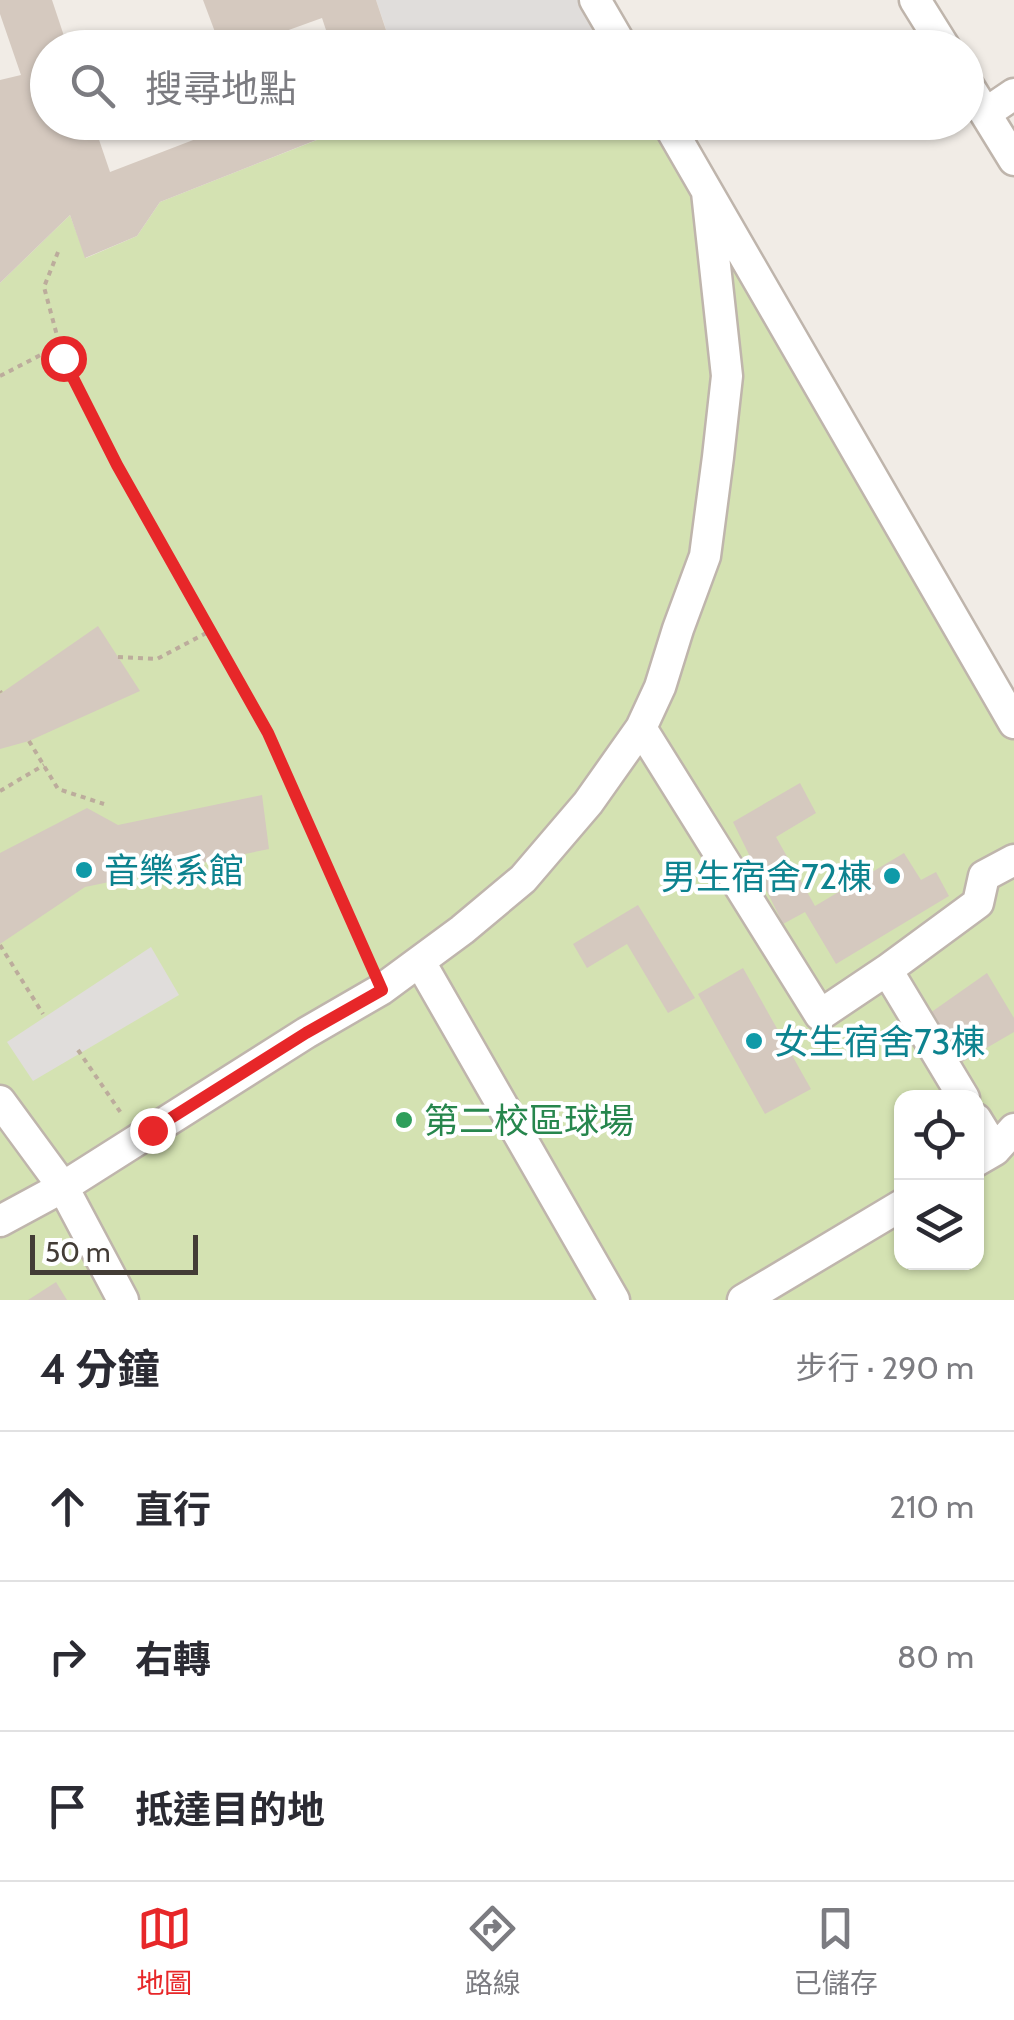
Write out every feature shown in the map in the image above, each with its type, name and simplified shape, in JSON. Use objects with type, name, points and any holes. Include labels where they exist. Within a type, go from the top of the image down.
[{"type":"street","points":[[595,0],[612,30]]},
{"type":"street","points":[[915,0],[933,30]]},
{"type":"street","points":[[986,113],[1014,94]]},
{"type":"street","points":[[984,110],[1014,160]]},
{"type":"street","points":[[677,140],[1014,723]]},
{"type":"street","points":[[0,1221],[63,1187],[306,1033],[382,990],[462,930],[523,879],[588,803],[641,728],[660,687],[704,556],[718,457],[727,376],[707,192]]},
{"type":"street","points":[[641,728],[820,1016],[978,903],[984,876],[1014,860]]},
{"type":"street","points":[[420,962],[614,1300]]},
{"type":"street","points":[[887,970],[959,1090]]},
{"type":"street","points":[[0,1101],[63,1187],[123,1300]]},
{"type":"street","points":[[743,1300],[894,1211]]},
{"type":"path","points":[[58,252],[44,287],[63,358],[117,465],[268,733],[382,990]]},
{"type":"path","points":[[0,376],[60,345]]},
{"type":"path","points":[[118,657],[157,660],[210,631]]},
{"type":"path","points":[[29,741],[58,789],[104,804]]},
{"type":"path","points":[[0,791],[44,764]]},
{"type":"path","points":[[0,945],[43,1014]]},
{"type":"path","points":[[78,1050],[132,1130]]},
{"type":"green space","points":[[317,140],[677,140],[1014,725],[1014,1300],[0,1300],[0,283],[70,215],[86,258],[137,236],[160,202]]},
{"type":"shaded area","points":[[376,0],[595,0],[612,30],[386,30]]},
{"type":"shaded area","points":[[151,947],[179,995],[33,1081],[7,1042]]},
{"type":"building","points":[[0,0],[52,0],[62,30],[30,30],[30,140],[99,140],[110,172],[193,140],[316,140],[160,202],[137,236],[85,258],[70,215],[0,283],[0,80],[21,75],[0,14]]},
{"type":"building","points":[[203,0],[376,0],[386,30],[326,30],[322,18],[289,30],[214,30]]},
{"type":"building","points":[[98,626],[140,691],[29,741],[0,749],[0,694]]},
{"type":"building","name":"男生宿舍72棟","points":[[800,783],[816,813],[776,837],[815,906],[904,853],[921,880],[936,872],[949,896],[836,964],[805,912],[783,924],[733,822]]},
{"type":"building","name":"音樂系館","points":[[262,795],[269,849],[85,887],[0,944],[0,853],[87,808],[118,825]]},
{"type":"building","name":"女生宿舍73棟","points":[[638,905],[695,998],[668,1013],[627,944],[587,968],[573,944]]},
{"type":"building","name":"女生宿舍73棟","points":[[743,968],[811,1089],[765,1114],[698,994]]},
{"type":"building","points":[[987,973],[1014,1018],[1014,1032],[959,1064],[930,1013]]},
{"type":"building","points":[[56,1282],[67,1300],[28,1300]]},
{"type":"place","name":"音樂系館","points":[[84,870]]},
{"type":"place","name":"男生宿舍72棟","points":[[892,876]]},
{"type":"place","name":"女生宿舍73棟","points":[[754,1041]]},
{"type":"place","name":"第二校區球場","points":[[404,1120]]},
{"type":"route","points":[[63,358],[117,465],[268,733],[382,990],[152,1130]]}]
